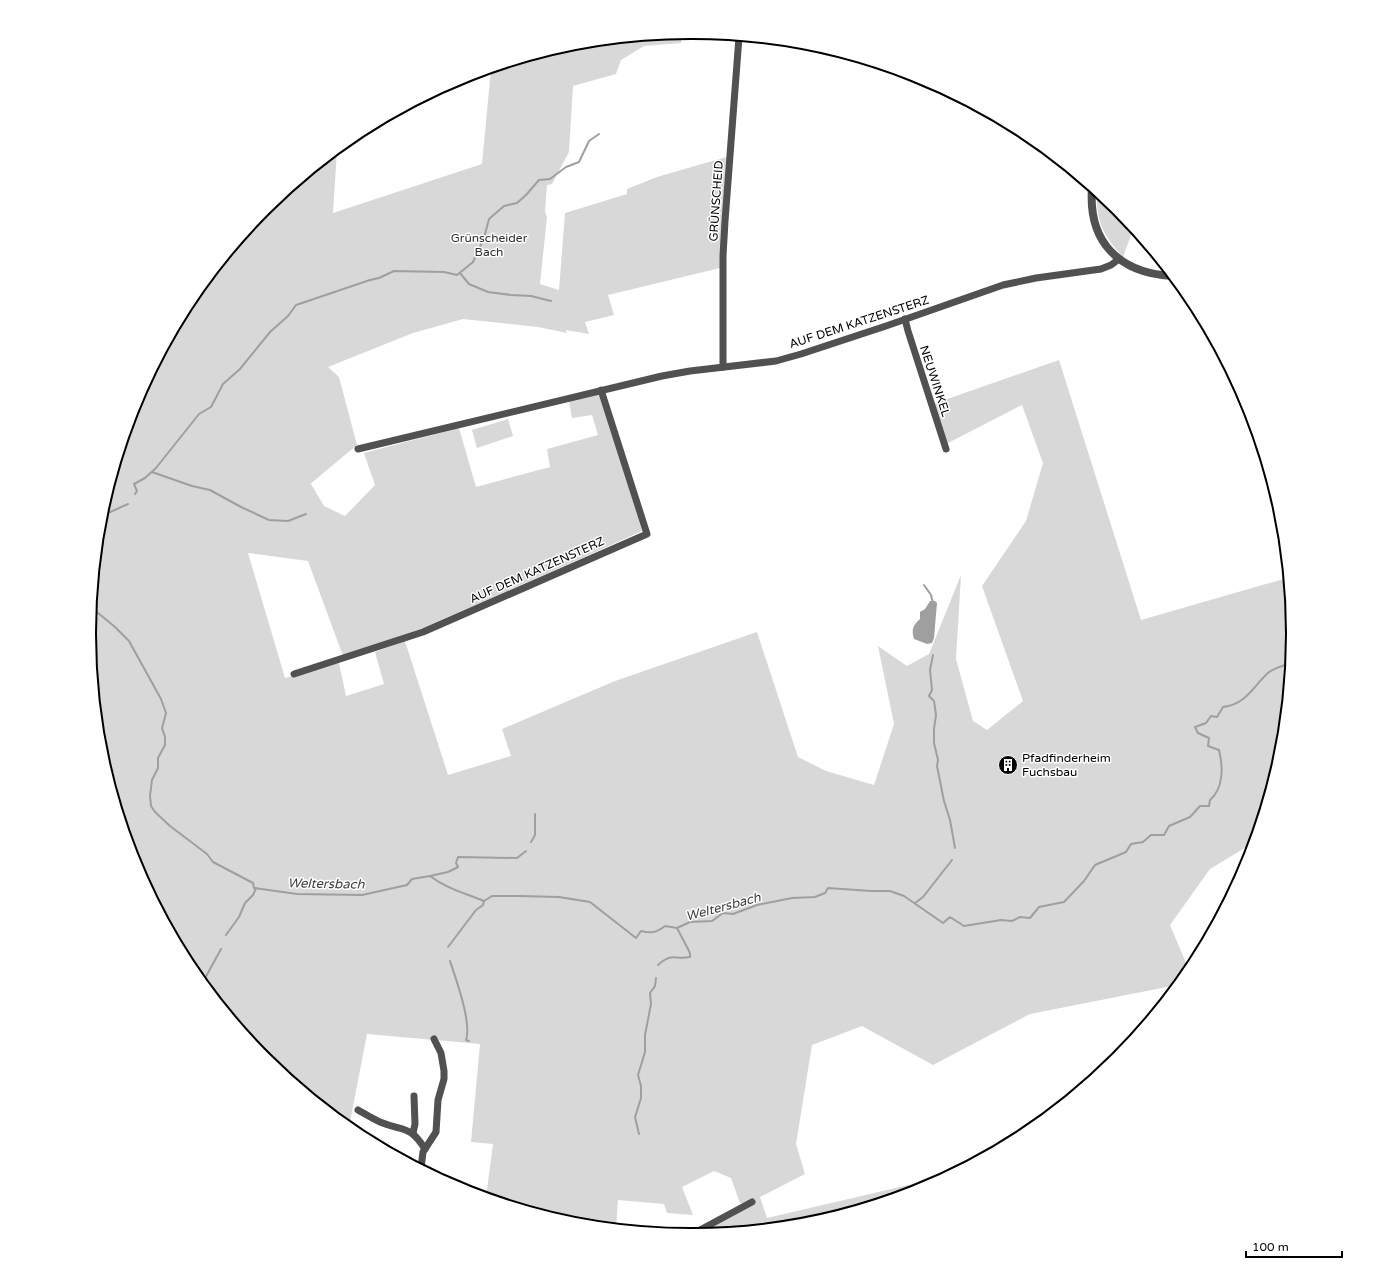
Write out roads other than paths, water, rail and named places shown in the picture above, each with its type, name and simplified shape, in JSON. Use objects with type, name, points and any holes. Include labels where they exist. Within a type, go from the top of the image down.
[{"type":"street","name":"GRÜNSCHEID","points":[[723,367],[723,256],[739,41]]},
{"type":"street","points":[[1092,195],[1092,210],[1100,236],[1110,251],[1119,259],[1141,272],[1165,275]]},
{"type":"street","name":"AUF DEM KATZENSTERZ","points":[[358,450],[662,376],[690,371],[776,361],[886,326],[1003,285],[1036,278],[1101,269],[1111,265],[1119,259]]},
{"type":"street","name":"NEUWINKEL","points":[[905,319],[946,449]]},
{"type":"street","name":"AUF DEM KATZENSTERZ","points":[[294,674],[423,632],[647,534],[604,394],[601,390]]},
{"type":"street","points":[[422,1163],[423,1152],[436,1132],[438,1100],[444,1080],[441,1053],[434,1039]]},
{"type":"street","points":[[413,1133],[415,1124],[414,1096]]},
{"type":"street","points":[[358,1110],[380,1122],[413,1133],[425,1148]]},
{"type":"street","points":[[704,1228],[752,1202]]},
{"type":"waterway","name":"Grünscheider Bach","points":[[135,494],[137,491],[134,484],[145,478],[156,468],[199,414],[211,407],[223,384],[240,369],[270,332],[288,316],[296,305],[379,278],[394,271],[444,272],[457,275],[473,262],[484,238],[489,219],[504,206],[517,203],[539,180],[550,179],[566,167],[579,162],[589,141],[599,134]]},
{"type":"waterway","points":[[460,273],[469,284],[488,292],[531,296],[551,301]]},
{"type":"waterway","points":[[152,472],[192,486],[210,490],[269,520],[288,521],[306,514]]},
{"type":"waterway","name":"Grünscheider Bach","points":[[109,512],[128,504]]},
{"type":"waterway","points":[[924,585],[931,595],[933,603]]},
{"type":"waterway","name":"Weltersbach","points":[[97,612],[129,641],[161,699],[166,713],[162,728],[165,737],[165,745],[158,758],[158,768],[152,780],[150,796],[151,806],[155,812],[170,826],[207,854],[213,862],[253,883],[254,888],[297,894],[362,895],[407,885],[412,879],[430,876],[450,888],[484,901],[492,896],[519,896],[559,897],[590,902],[636,938],[641,931],[651,932],[657,931],[665,926],[677,928],[690,922],[712,921],[723,913],[733,914],[757,905],[792,898],[815,897],[825,893],[828,888],[890,891],[904,896],[943,923],[950,917],[964,926],[1001,920],[1012,921],[1020,917],[1030,918],[1039,907],[1064,902],[1084,881],[1095,865],[1126,852],[1131,844],[1143,842],[1151,835],[1164,835],[1169,826],[1190,817],[1200,806],[1209,806],[1210,800],[1215,795],[1220,783],[1222,770],[1219,750],[1208,746],[1209,738],[1198,733],[1195,727],[1206,723],[1211,716],[1217,717],[1223,707],[1231,705],[1244,698],[1269,672],[1284,665]]},
{"type":"waterway","points":[[933,655],[930,670],[932,690],[929,696],[934,701],[936,715],[934,743],[938,760],[937,766],[955,848]]},
{"type":"waterway","points":[[531,842],[535,835],[535,814]]},
{"type":"waterway","points":[[430,876],[448,872],[458,867],[456,863],[458,857],[517,858],[526,851]]},
{"type":"waterway","points":[[915,903],[923,897],[952,860]]},
{"type":"waterway","points":[[226,935],[239,917],[245,903],[253,895],[256,888]]},
{"type":"waterway","points":[[448,947],[476,910],[483,905],[484,901]]},
{"type":"waterway","points":[[658,965],[673,957],[690,957],[689,951],[677,928]]},
{"type":"waterway","points":[[206,977],[221,949]]},
{"type":"waterway","points":[[450,961],[465,1012],[467,1023],[466,1040],[469,1041]]},
{"type":"waterway","points":[[639,1134],[635,1117],[641,1098],[641,1086],[638,1075],[645,1052],[645,1035],[651,1004],[650,993],[655,986],[656,978]]},
{"type":"place","name":"Pfadfinderheim Fuchsbau","points":[[1008,765]]}]
